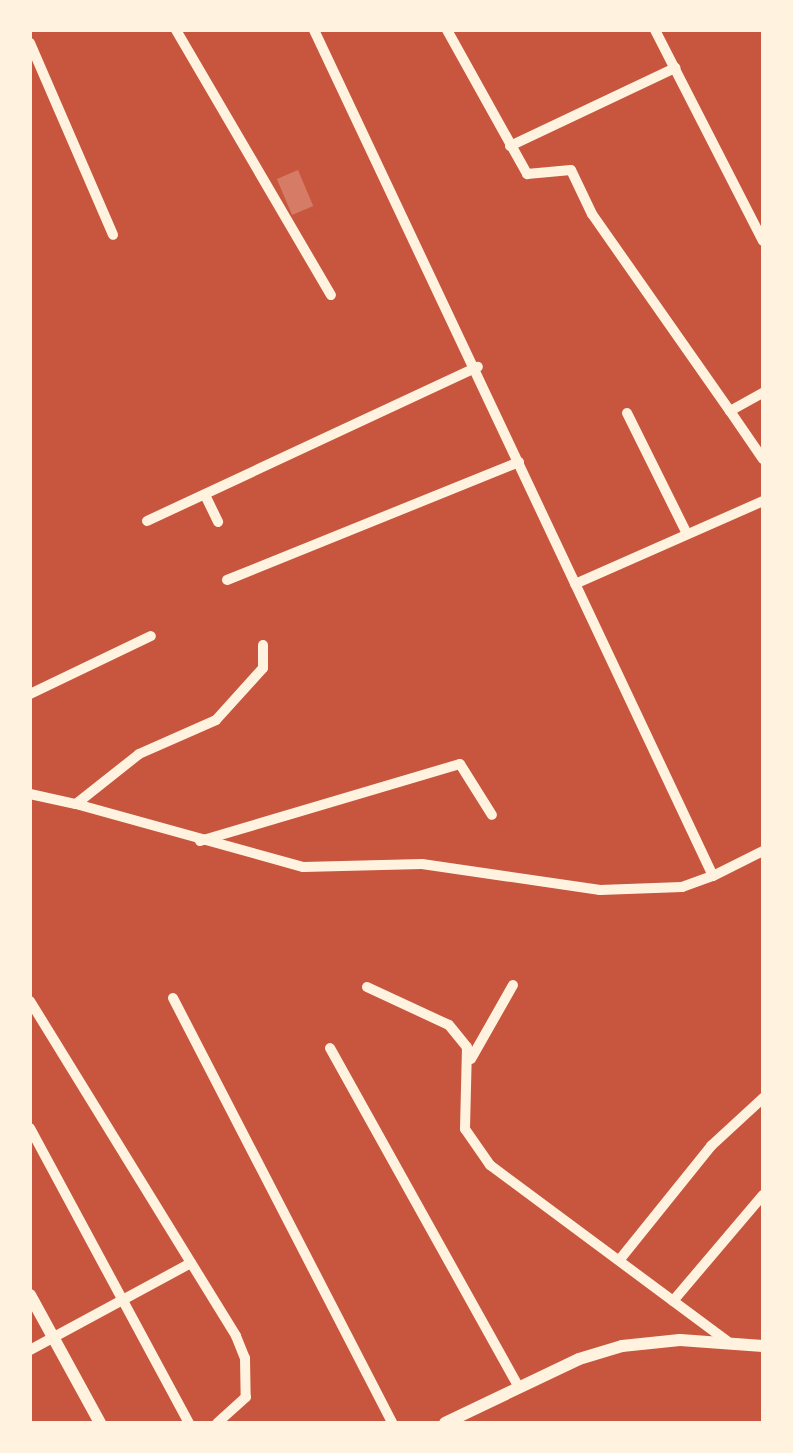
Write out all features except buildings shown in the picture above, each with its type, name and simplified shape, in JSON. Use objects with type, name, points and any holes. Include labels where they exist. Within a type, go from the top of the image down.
[{"type":"street","points":[[176,30],[331,295]]},
{"type":"street","points":[[314,30],[478,366],[575,584],[713,876]]},
{"type":"street","points":[[447,30],[527,174],[571,170],[592,214],[763,459]]},
{"type":"street","points":[[655,30],[763,241]]},
{"type":"street","points":[[30,43],[113,235]]},
{"type":"street","points":[[510,146],[675,68]]},
{"type":"street","points":[[147,520],[478,366]]},
{"type":"street","points":[[730,410],[763,393]]},
{"type":"street","points":[[628,414],[686,532]]},
{"type":"street","points":[[227,580],[520,462]]},
{"type":"street","points":[[204,495],[218,522]]},
{"type":"street","points":[[575,584],[763,501]]},
{"type":"street","points":[[30,694],[150,636]]},
{"type":"street","points":[[76,804],[139,754],[216,720],[262,668],[263,646]]},
{"type":"street","points":[[199,841],[460,764],[492,816]]},
{"type":"street","points":[[30,794],[303,867],[422,864],[600,890],[682,886],[713,876],[763,850]]},
{"type":"street","points":[[513,985],[471,1060],[462,1109],[474,1149],[727,1341]]},
{"type":"street","points":[[367,987],[449,1025],[471,1060]]},
{"type":"street","points":[[173,998],[392,1423]]},
{"type":"street","points":[[30,1001],[245,1358],[246,1397],[217,1423]]},
{"type":"street","points":[[330,1048],[518,1386]]},
{"type":"street","points":[[620,1258],[710,1146],[763,1098]]},
{"type":"street","points":[[30,1128],[189,1423]]},
{"type":"street","points":[[673,1301],[763,1195]]},
{"type":"street","points":[[30,1350],[55,1340],[191,1263]]},
{"type":"street","points":[[30,1295],[100,1423]]},
{"type":"street","points":[[445,1423],[518,1386],[622,1346],[727,1341],[763,1346]]}]
